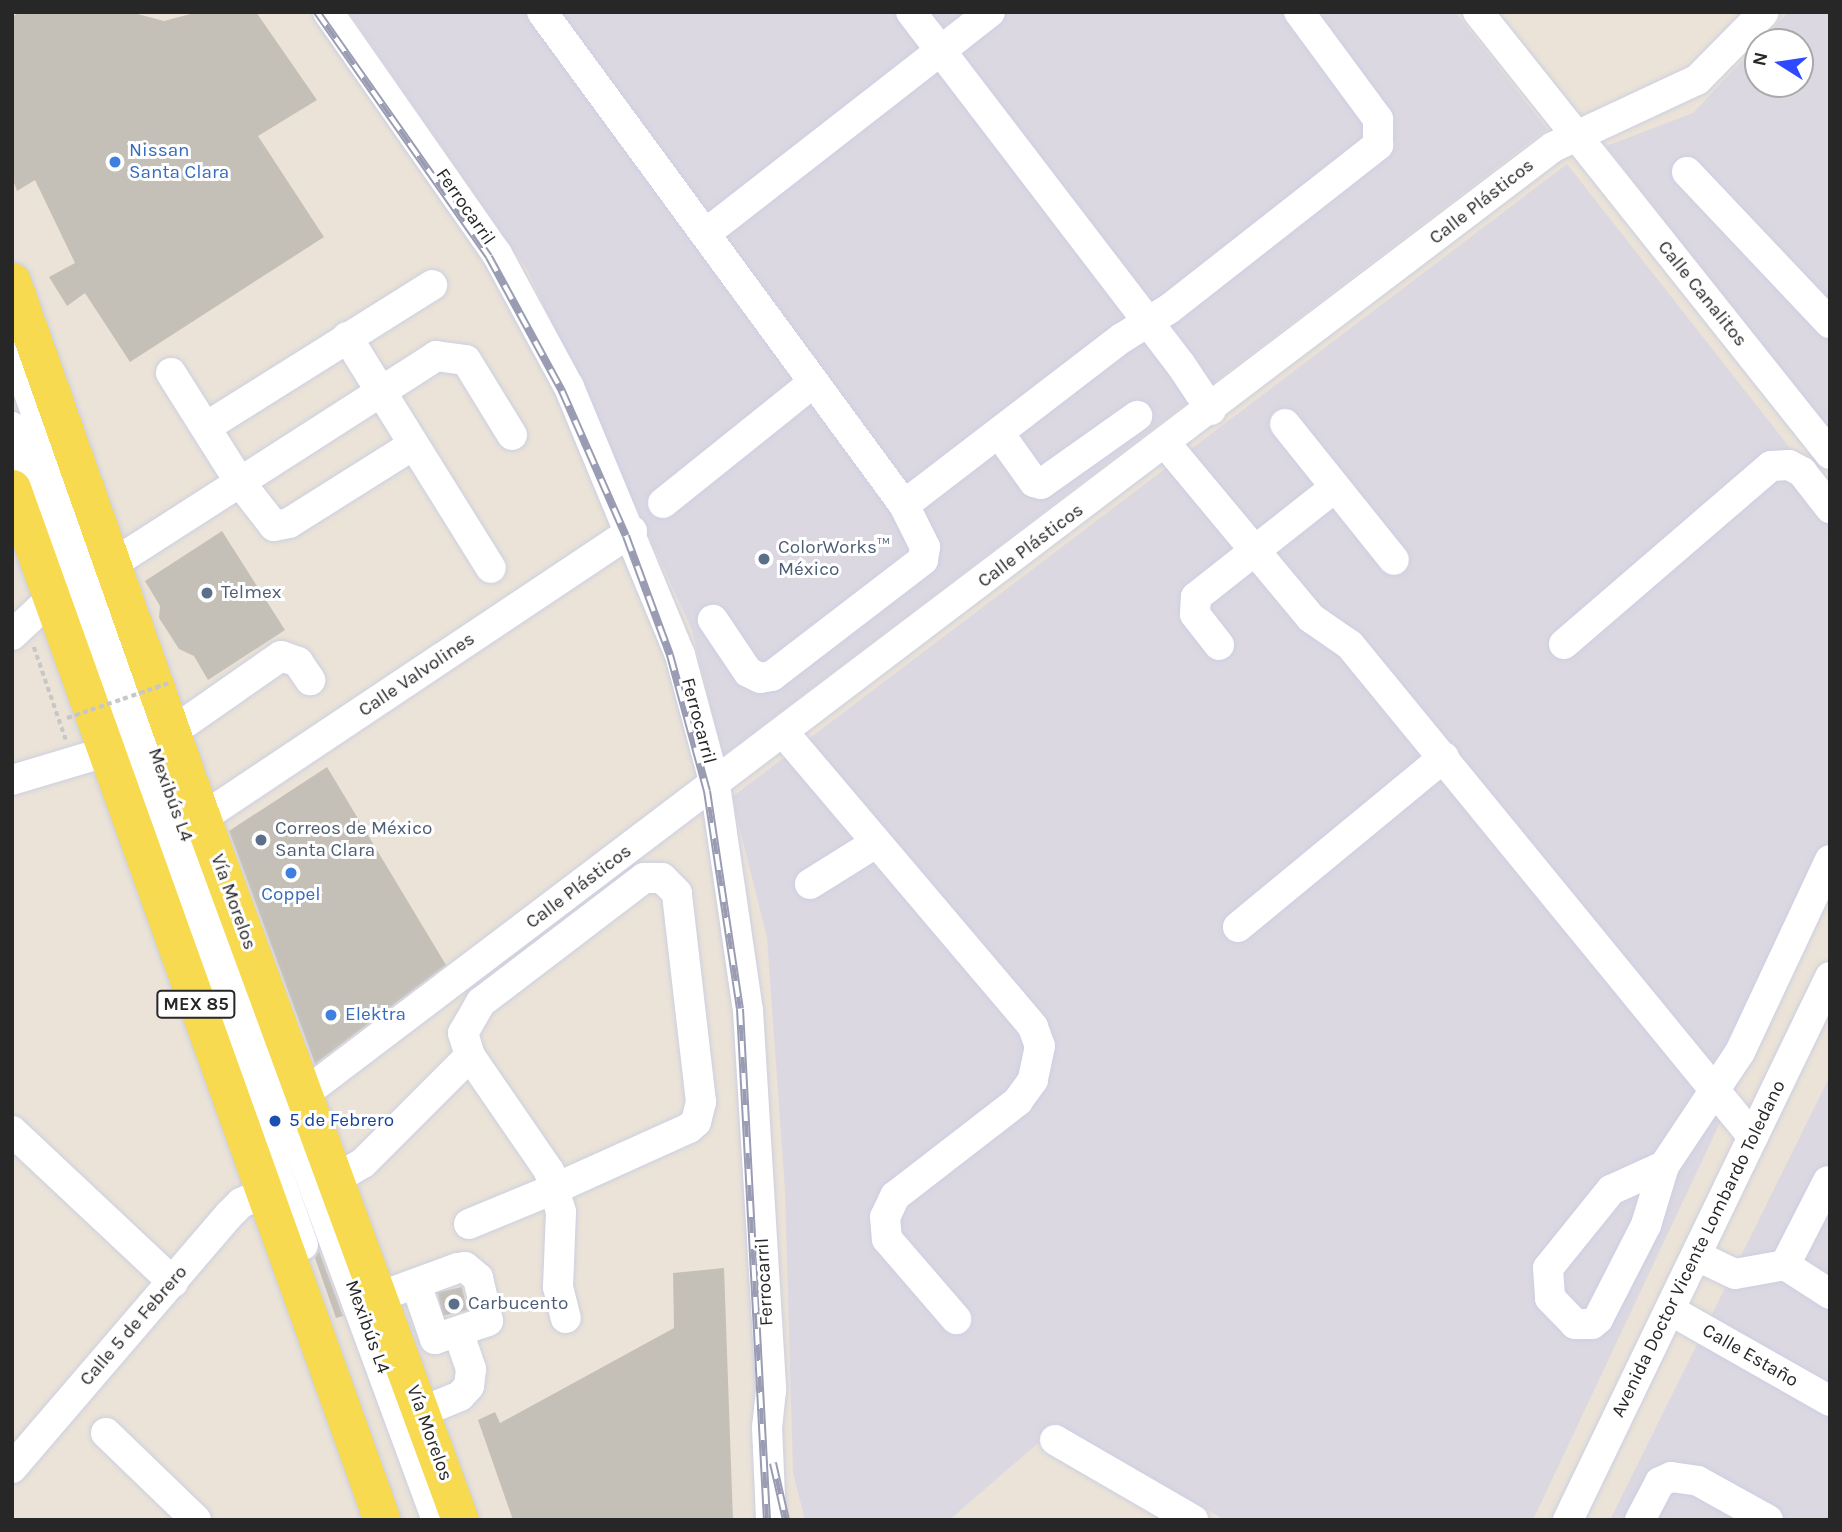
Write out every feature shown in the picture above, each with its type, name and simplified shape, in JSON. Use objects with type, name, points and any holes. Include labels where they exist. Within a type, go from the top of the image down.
[{"type":"main road","name":"Vía Morelos","points":[[12,281],[114,563],[139,743],[263,1193],[382,1520]]},
{"type":"main road","name":"Vía Morelos","points":[[12,488],[52,598],[139,743],[202,818],[381,1296],[460,1520]]},
{"type":"street","name":"Ferrocarril","points":[[328,12],[497,254],[569,387],[632,531],[680,655],[715,785],[751,1048],[771,1390],[767,1427],[771,1520]]},
{"type":"street","points":[[542,12],[904,505],[925,547],[923,560],[772,676],[760,678],[748,672],[713,620]]},
{"type":"street","points":[[911,12],[1149,322],[1211,410]]},
{"type":"street","points":[[705,234],[990,12]]},
{"type":"street","points":[[904,505],[1149,322],[1378,145],[1378,119],[1299,12]]},
{"type":"street","name":"Calle Canalitos","points":[[1478,12],[1830,454]]},
{"type":"street","name":"Calle Plásticos","points":[[304,1094],[1575,134],[1697,80],[1763,12]]},
{"type":"street","points":[[1687,172],[1830,323]]},
{"type":"street","points":[[206,427],[432,285]]},
{"type":"street","points":[[347,337],[491,568]]},
{"type":"street","name":"Mexibús L4","points":[[12,344],[139,743],[400,1520]]},
{"type":"street","points":[[114,563],[436,356],[459,356],[512,435]]},
{"type":"street","points":[[171,373],[268,523],[283,526],[413,444]]},
{"type":"street","points":[[663,503],[813,383]]},
{"type":"street","points":[[999,433],[1039,485],[1137,416]]},
{"type":"street","points":[[1285,424],[1394,560]]},
{"type":"street","name":"Mexibús L4","points":[[12,427],[139,743],[437,1520]]},
{"type":"street","points":[[1166,444],[1311,618],[1350,645],[1754,1137]]},
{"type":"street","points":[[1564,643],[1770,466],[1789,465],[1802,472],[1830,508]]},
{"type":"street","points":[[1219,645],[1195,614],[1194,601],[1335,488]]},
{"type":"street","name":"Calle Valvolines","points":[[202,818],[632,531]]},
{"type":"street","points":[[12,635],[52,598]]},
{"type":"street","points":[[12,780],[139,743],[281,656],[298,662],[310,680]]},
{"type":"street","points":[[784,733],[874,844],[1033,1027],[1040,1046],[1033,1080],[1018,1101],[895,1196],[889,1206],[887,1239],[956,1319]]},
{"type":"street","points":[[1238,927],[1444,757]]},
{"type":"street","points":[[810,884],[874,844]]},
{"type":"street","points":[[1664,1166],[1611,1190],[1548,1268],[1550,1298],[1575,1324],[1592,1324],[1598,1319],[1646,1225],[1664,1166],[1740,1052],[1830,860]]},
{"type":"street","points":[[469,1224],[554,1189],[689,1128],[699,1114],[679,907],[671,884],[662,878],[644,878],[481,1002],[463,1033],[470,1056],[538,1149],[554,1189],[563,1240],[558,1287],[566,1318]]},
{"type":"street","name":"Avenida Doctor Vicente Lombardo Toledano","points":[[1568,1520],[1830,977]]},
{"type":"street","points":[[336,1179],[363,1163],[470,1056]]},
{"type":"street","points":[[12,1131],[173,1282]]},
{"type":"street","points":[[1785,1265],[1828,1181]]},
{"type":"street","name":"Calle 5 de Febrero","points":[[12,1468],[241,1203],[263,1193]]},
{"type":"street","points":[[1697,1256],[1735,1274],[1785,1265],[1830,1294]]},
{"type":"street","points":[[381,1296],[458,1268],[475,1272],[489,1316],[484,1325],[459,1334],[433,1337],[416,1284]]},
{"type":"street","name":"Calle Estaño","points":[[1670,1310],[1830,1401]]},
{"type":"street","points":[[421,1412],[460,1396],[469,1386],[471,1370],[459,1334]]},
{"type":"street","points":[[106,1433],[197,1520]]},
{"type":"street","points":[[1055,1440],[1193,1520]]},
{"type":"street","points":[[1640,1520],[1653,1492],[1671,1477],[1698,1481],[1768,1520]]},
{"type":"path","points":[[66,718],[169,683]]},
{"type":"shaded area","points":[[349,12],[1455,12],[1547,129],[723,756],[692,630],[528,271]]},
{"type":"shaded area","points":[[1788,12],[1830,12],[1830,433],[1606,146],[1693,113],[1744,59],[1744,98],[1814,98],[1814,28],[1773,28]]},
{"type":"shaded area","points":[[1567,164],[1830,499],[1830,889],[1533,1520],[1225,1520],[1059,1425],[949,1520],[805,1520],[793,1473],[785,1190],[767,938],[732,797]]},
{"type":"shaded area","points":[[1830,1076],[1830,1520],[1610,1520]]},
{"type":"building","points":[[20,12],[130,12],[164,21],[198,12],[256,12],[317,100],[258,136],[324,237],[130,362],[85,293],[67,306],[49,277],[75,263],[35,180],[17,191],[12,177],[12,17]]},
{"type":"building","name":"Telmex","points":[[222,531],[285,630],[208,680],[194,656],[179,649],[159,618],[160,606],[145,581]]},
{"type":"building","points":[[327,767],[446,965],[315,1064],[229,831]]},
{"type":"building","points":[[319,1251],[343,1316],[336,1318],[315,1258]]},
{"type":"building","points":[[724,1268],[733,1520],[513,1520],[478,1420],[495,1412],[500,1423],[674,1328],[673,1273]]},
{"type":"building","points":[[462,1287],[467,1310],[443,1316],[438,1292]]},
{"type":"railway","points":[[317,12],[489,257],[562,391],[626,536],[670,655],[707,791],[740,1009],[767,1520]]},
{"type":"railway","points":[[773,1463],[786,1520]]},
{"type":"place","name":"Nissan Santa Clara","points":[[115,162]]},
{"type":"place","name":"ColorWorks™ México","points":[[764,559]]},
{"type":"place","name":"Telmex","points":[[207,593]]},
{"type":"place","name":"Correos de México Santa Clara","points":[[261,840]]},
{"type":"place","name":"Coppel","points":[[291,873]]},
{"type":"place","name":"Elektra","points":[[331,1015]]},
{"type":"place","name":"5 de Febrero","points":[[275,1121]]},
{"type":"place","name":"Carbucento","points":[[454,1304]]}]
